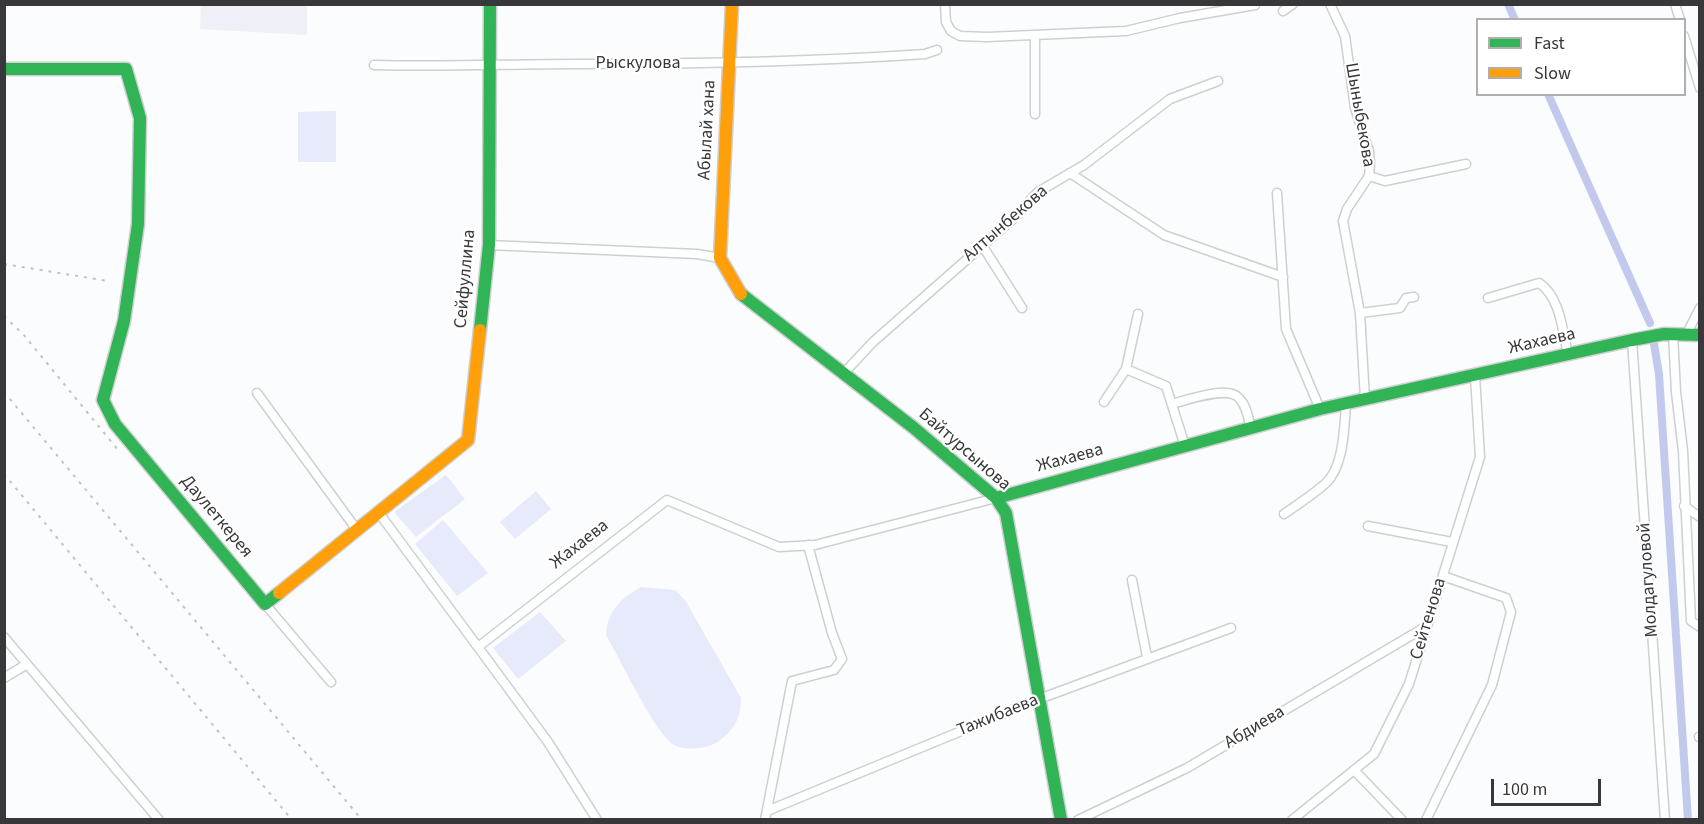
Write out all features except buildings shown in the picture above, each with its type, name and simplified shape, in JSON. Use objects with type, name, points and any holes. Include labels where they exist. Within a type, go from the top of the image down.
[{"type":"street","name":"Сейфуллина","points":[[379,513],[468,440],[489,245],[490,4]]},
{"type":"street","name":"Абылай хана","points":[[720,258],[732,4]]},
{"type":"street","points":[[945,4],[946,22],[951,31],[960,36],[1035,36],[1126,31],[1209,9],[1255,5]]},
{"type":"street","points":[[1283,11],[1293,4]]},
{"type":"street","name":"Шыныбекова","points":[[1330,4],[1345,36],[1355,108],[1368,151],[1369,176],[1347,209],[1343,221],[1360,313],[1365,399]]},
{"type":"street","points":[[1035,36],[1035,114]]},
{"type":"street","points":[[1686,42],[1700,88]]},
{"type":"street","name":"Рыскулова","points":[[374,65],[490,67],[818,62],[926,54],[937,50]]},
{"type":"street","name":"Даулеткерея","points":[[4,69],[126,69],[140,118],[138,224],[124,321],[104,400],[115,424],[265,604]]},
{"type":"street","name":"Алтынбекова","points":[[843,374],[873,342],[1038,192],[1070,172],[1170,99],[1218,81]]},
{"type":"street","points":[[1369,176],[1385,181],[1466,164]]},
{"type":"street","points":[[1070,172],[1164,235],[1283,277]]},
{"type":"street","points":[[1277,193],[1286,329],[1320,409]]},
{"type":"street","points":[[489,245],[697,254],[720,258]]},
{"type":"street","points":[[982,245],[1022,308]]},
{"type":"street","name":"Байтурсынова","points":[[720,258],[739,292],[996,498],[1006,513],[1061,819]]},
{"type":"street","points":[[1488,298],[1539,283],[1546,287],[1562,324],[1568,355]]},
{"type":"street","points":[[1360,313],[1400,308],[1406,298],[1414,297]]},
{"type":"street","points":[[1693,334],[1699,312]]},
{"type":"street","points":[[1104,402],[1126,369],[1138,314]]},
{"type":"street","points":[[1668,334],[1683,451],[1691,621],[1700,627]]},
{"type":"street","name":"Жахаева","points":[[478,647],[667,500],[779,548],[808,545],[996,498],[1320,409],[1634,340],[1668,334],[1693,334]]},
{"type":"street","name":"Молдагуловой","points":[[1634,340],[1665,819]]},
{"type":"street","points":[[1126,369],[1166,386],[1185,446]]},
{"type":"street","name":"Сейтенова","points":[[1292,819],[1374,754],[1409,684],[1480,458],[1475,376]]},
{"type":"street","points":[[1172,404],[1226,391],[1238,395],[1244,405],[1251,428]]},
{"type":"street","points":[[257,393],[357,530]]},
{"type":"street","points":[[1284,514],[1328,482],[1336,466],[1343,439],[1346,405]]},
{"type":"street","points":[[1684,506],[1700,517]]},
{"type":"street","points":[[331,682],[265,604],[379,513],[548,742],[597,819]]},
{"type":"street","points":[[1368,526],[1452,542]]},
{"type":"street","points":[[766,815],[792,681],[834,670],[842,659],[832,633],[808,545]]},
{"type":"street","points":[[1426,819],[1492,685],[1511,612],[1506,598],[1443,576]]},
{"type":"street","points":[[1132,580],[1147,657]]},
{"type":"street","name":"Абдиева","points":[[1078,819],[1187,768],[1427,626]]},
{"type":"street","name":"Тажибаева","points":[[766,815],[1039,699],[1147,657],[1231,628]]},
{"type":"street","points":[[4,638],[159,819]]},
{"type":"street","points":[[4,678],[27,664]]},
{"type":"street","points":[[1354,770],[1402,819]]},
{"type":"shaded area","points":[[201,5],[307,5],[307,35],[200,29]]},
{"type":"shaded area","points":[[336,111],[336,162],[298,162],[298,112]]},
{"type":"shaded area","points":[[446,475],[465,499],[416,537],[394,512]]},
{"type":"shaded area","points":[[536,491],[551,509],[515,539],[500,522]]},
{"type":"shaded area","points":[[443,520],[488,573],[457,596],[415,544]]},
{"type":"shaded area","points":[[641,587],[675,590],[685,600],[741,698],[736,722],[729,732],[715,744],[702,748],[682,748],[671,743],[646,708],[606,635],[609,619],[616,606]]},
{"type":"shaded area","points":[[540,612],[566,641],[518,679],[493,648]]},
{"type":"waterway","points":[[1508,4],[1514,18]]},
{"type":"waterway","points":[[1549,96],[1650,323]]},
{"type":"waterway","points":[[1654,344],[1659,374],[1688,820]]},
{"type":"railway","points":[[4,264],[108,281]]},
{"type":"railway","points":[[4,316],[23,334],[119,451]]},
{"type":"railway","points":[[4,392],[362,820]]},
{"type":"railway","points":[[4,474],[292,820]]},
{"type":"traffic: fast","points":[[480,330],[489,245],[490,4]]},
{"type":"traffic: fast","points":[[4,69],[126,69],[140,118],[138,224],[124,321],[103,400],[115,424],[265,604],[279,593]]},
{"type":"traffic: fast","points":[[741,294],[914,428],[996,498],[1006,513],[1061,820]]},
{"type":"traffic: fast","points":[[996,498],[1320,409],[1632,340],[1664,334],[1700,335]]},
{"type":"traffic: slow","points":[[732,4],[720,258],[741,294]]},
{"type":"traffic: slow","points":[[279,593],[468,440],[480,330]]}]
